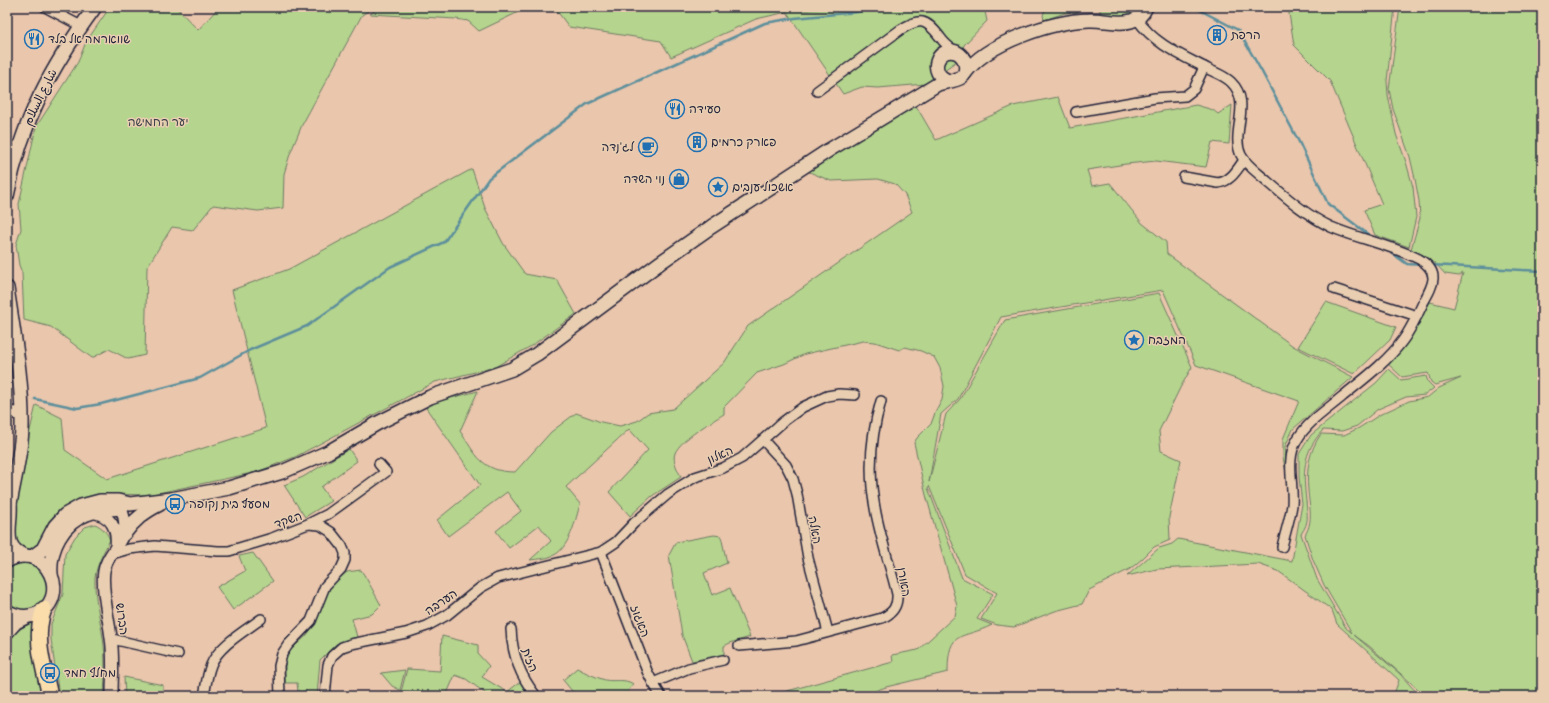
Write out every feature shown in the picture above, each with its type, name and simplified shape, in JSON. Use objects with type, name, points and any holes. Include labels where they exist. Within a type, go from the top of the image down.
[{"type":"highway","points":[[44,609],[39,623],[39,640],[50,696]]},
{"type":"main road","name":"شارع السلام","points":[[7,196],[16,154],[36,103],[57,63],[95,7]]},
{"type":"main road","points":[[7,632],[16,622],[36,614],[44,609],[50,602],[54,584],[50,563],[52,554],[60,536],[72,522],[85,514],[171,499],[250,482],[297,467],[328,452],[378,423],[430,397],[504,372],[524,362],[711,227],[829,150],[938,84],[958,80],[976,60],[989,52],[1023,35],[1060,23],[1094,20],[1125,22],[1137,19],[1146,7]]},
{"type":"main road","points":[[913,99],[926,85],[937,63],[947,52],[975,55],[989,52]]},
{"type":"main road","points":[[958,54],[965,63],[964,73]]},
{"type":"main road","points":[[937,63],[940,77],[949,81]]},
{"type":"main road","points":[[7,288],[18,366],[22,415],[21,442],[8,508],[10,543],[15,550],[43,563],[52,574]]},
{"type":"main road","points":[[124,534],[141,514],[171,499]]},
{"type":"main road","points":[[7,561],[16,557],[29,557],[44,547],[55,526],[65,515],[81,506],[109,500],[125,506]]},
{"type":"main road","points":[[7,611],[17,616],[26,617]]},
{"type":"street","points":[[45,7],[81,26]]},
{"type":"street","points":[[1137,19],[1148,33],[1163,46],[1229,80],[1237,90],[1242,107],[1238,143],[1244,160],[1291,202],[1317,220],[1336,229],[1416,257],[1426,264],[1433,274],[1433,282],[1417,316],[1406,335],[1390,356],[1309,425],[1296,441],[1290,462],[1292,507],[1282,547]]},
{"type":"street","points":[[817,91],[907,25],[922,22],[928,23],[958,54]]},
{"type":"street","points":[[937,63],[940,44],[938,35]]},
{"type":"street","points":[[1076,112],[1155,98],[1185,96],[1194,89],[1204,67]]},
{"type":"street","points":[[1184,178],[1218,183],[1223,182],[1230,178],[1244,160]]},
{"type":"street","points":[[1334,289],[1417,316]]},
{"type":"street","name":"האלון","points":[[601,552],[616,542],[634,523],[668,494],[695,477],[718,470],[746,455],[794,414],[812,402],[833,394],[855,395]]},
{"type":"street","name":"האורן","points":[[739,646],[796,641],[882,618],[892,611],[897,602],[897,594],[876,512],[872,490],[873,441],[881,401]]},
{"type":"street","points":[[7,411],[22,415]]},
{"type":"street","name":"האלה","points":[[763,440],[786,465],[793,479],[808,558],[828,632]]},
{"type":"street","points":[[308,524],[328,514],[386,472],[379,464]]},
{"type":"street","points":[[124,534],[125,506]]},
{"type":"street","name":"הברוש","points":[[92,512],[103,515],[112,524],[116,533],[114,551]]},
{"type":"street","name":"השקד","points":[[114,551],[155,546],[227,551],[266,540],[308,524],[320,526],[331,532],[342,546],[345,554],[345,560],[341,569],[325,586],[311,622],[288,645],[282,654],[279,666],[280,696]]},
{"type":"street","name":"הברוש","points":[[112,696],[112,639],[103,577],[105,566],[124,534]]},
{"type":"street","name":"האגוז","points":[[601,552],[653,683],[661,696]]},
{"type":"street","name":"הערבה","points":[[325,696],[328,665],[332,656],[342,648],[351,644],[406,633],[427,626],[447,615],[482,586],[498,578],[601,552]]},
{"type":"street","points":[[204,696],[211,664],[215,657],[223,647],[261,619]]},
{"type":"street","name":"הזית","points":[[511,629],[513,648],[518,667],[536,696]]},
{"type":"street","points":[[112,639],[178,654]]},
{"type":"street","points":[[653,683],[689,668],[723,660]]},
{"type":"green space","name":"יער החמישה","points":[[110,7],[176,7],[198,30],[219,7],[374,7],[362,15],[302,125],[290,154],[284,174],[283,208],[258,211],[213,205],[193,230],[172,227],[147,267],[145,355],[128,359],[109,349],[92,358],[51,327],[24,320],[22,273],[19,265],[16,245],[21,229],[19,204],[36,127],[78,62],[86,42]]},
{"type":"green space","points":[[380,7],[529,7],[479,31],[468,21],[456,19],[370,14]]},
{"type":"green space","points":[[554,7],[758,7],[806,10],[835,7],[984,7],[987,21],[964,45],[958,60],[925,84],[878,88],[862,87],[843,94],[787,12],[756,19],[671,57],[661,41],[569,27]]},
{"type":"green space","points":[[1046,7],[1076,7],[1078,12],[1065,13],[1044,20],[1043,15]]},
{"type":"green space","points":[[1100,7],[1141,7],[1131,16],[1121,17],[1100,14]]},
{"type":"green space","points":[[1288,7],[1395,7],[1387,81],[1388,95],[1396,134],[1413,187],[1416,217],[1409,247],[1375,235],[1364,210],[1382,204],[1330,81],[1294,45]]},
{"type":"green space","points":[[1400,7],[1542,7],[1542,696],[1426,696],[1369,646],[1354,635],[1399,673],[1420,696],[1396,696],[1394,694],[1399,680],[1337,624],[1332,610],[1278,571],[1258,564],[1157,569],[1127,576],[1159,548],[1172,544],[1178,539],[1292,561],[1302,504],[1299,477],[1299,454],[1311,435],[1376,383],[1389,369],[1401,380],[1426,376],[1428,382],[1434,388],[1425,395],[1406,397],[1378,409],[1357,426],[1342,431],[1323,430],[1311,447],[1308,455],[1304,481],[1307,518],[1306,525],[1301,534],[1317,579],[1346,628],[1352,633],[1324,585],[1313,560],[1305,535],[1310,519],[1307,483],[1311,454],[1321,434],[1344,435],[1359,428],[1381,414],[1409,401],[1428,397],[1439,388],[1461,378],[1435,385],[1431,382],[1428,373],[1402,377],[1387,363],[1414,331],[1430,302],[1454,308],[1463,273],[1459,276],[1445,274],[1435,263],[1426,261],[1410,253],[1420,218],[1419,201],[1410,157],[1393,109],[1389,89]]},
{"type":"green space","points":[[1058,97],[1070,128],[1196,105],[1213,110],[1218,114],[1232,105],[1229,144],[1212,142],[1206,167],[1156,161],[1087,170],[1092,186],[1110,183],[1142,223],[1166,242],[1167,254],[1293,346],[1353,377],[1293,429],[1285,447],[1289,489],[1283,457],[1283,439],[1299,401],[1196,365],[1163,290],[1001,317],[958,399],[941,414],[929,482],[946,414],[960,399],[1005,320],[1159,293],[1192,367],[1159,431],[1161,451],[1181,460],[1169,517],[1170,540],[1154,547],[1130,569],[1089,590],[1082,604],[1055,611],[1014,627],[997,625],[981,619],[997,593],[965,574],[929,486],[928,488],[962,578],[993,594],[977,619],[992,625],[965,635],[954,642],[949,658],[948,672],[886,687],[861,696],[769,696],[893,662],[892,655],[918,650],[955,616],[957,606],[926,495],[914,443],[931,424],[942,400],[944,386],[940,368],[934,357],[921,351],[905,347],[899,350],[875,342],[863,341],[805,354],[784,364],[757,373],[724,407],[724,414],[697,431],[678,448],[674,459],[681,477],[652,496],[630,516],[609,492],[648,450],[629,429],[566,487],[580,504],[574,525],[567,541],[558,553],[550,557],[530,560],[551,541],[539,525],[509,548],[496,531],[521,511],[507,492],[448,536],[437,520],[480,485],[424,405],[478,391],[460,431],[476,455],[487,465],[495,469],[515,472],[551,432],[576,413],[601,422],[620,426],[637,421],[648,413],[673,409],[724,363],[748,326],[912,212],[905,195],[895,184],[878,179],[831,181],[807,171],[915,104],[936,140],[1013,106]]},
{"type":"green space","points":[[472,169],[485,208],[503,243],[525,274],[557,280],[576,314],[531,346],[495,367],[435,382],[295,457],[257,472],[158,493],[144,495],[116,494],[98,496],[28,552],[14,544],[15,516],[24,456],[36,405],[62,418],[65,450],[107,479],[266,428],[232,290],[289,269]]},
{"type":"green space","points":[[1326,302],[1396,327],[1390,340],[1354,374],[1298,347]]},
{"type":"green space","points":[[349,449],[357,461],[321,487],[331,501],[305,517],[284,485],[303,477]]},
{"type":"green space","points":[[95,524],[104,530],[110,540],[99,562],[95,577],[96,600],[105,652],[104,696],[59,696],[51,639],[51,624],[63,594],[65,554],[75,537],[85,527]]},
{"type":"green space","points":[[714,535],[721,536],[727,563],[704,573],[712,595],[730,588],[750,637],[724,646],[724,654],[692,661],[682,635],[669,555],[676,542]]},
{"type":"green space","points":[[253,553],[273,581],[233,610],[217,587],[245,571],[239,556]]},
{"type":"green space","points":[[26,561],[40,567],[49,584],[45,599],[37,608],[22,611],[7,605],[7,568],[10,565]]},
{"type":"green space","points":[[361,570],[381,605],[372,614],[352,619],[357,637],[336,644],[320,660],[317,696],[307,696],[306,691],[298,692],[297,683],[285,683],[285,665],[290,650],[305,637],[314,626],[328,588],[347,572]]},
{"type":"green space","points":[[34,622],[45,696],[7,696],[6,660],[8,643],[19,630]]},
{"type":"green space","points":[[442,636],[478,645],[478,654],[489,666],[482,677],[507,692],[520,682],[529,696],[489,696],[466,679],[455,675],[446,696],[425,696],[401,692],[407,669],[440,671]]},
{"type":"green space","points":[[577,668],[605,680],[627,681],[633,684],[625,696],[576,696],[563,680]]},
{"type":"green space","points":[[405,670],[400,690],[392,686],[381,673]]},
{"type":"green space","points":[[124,677],[163,685],[163,696],[125,696]]},
{"type":"waterway","points":[[35,399],[77,408],[101,404],[200,378],[250,350],[307,326],[390,267],[444,242],[489,178],[587,104],[765,23],[795,18],[857,12],[872,7]]},
{"type":"waterway","points":[[1194,7],[1238,30],[1299,142],[1328,204],[1373,238]]},
{"type":"waterway","points":[[1389,251],[1407,264],[1422,265]]},
{"type":"waterway","points":[[1431,265],[1542,271]]},
{"type":"place","name":"הרפת","points":[[1217,35]]},
{"type":"place","name":"שווארמה אל בלד","points":[[34,39]]},
{"type":"place","name":"סעידה","points":[[675,109]]},
{"type":"place","name":"פארק כרמים","points":[[697,142]]},
{"type":"place","name":"לג'נדה","points":[[648,147]]},
{"type":"place","name":"נוי השדה","points":[[679,179]]},
{"type":"place","name":"אשכול ענבים","points":[[718,187]]},
{"type":"place","name":"המזבח","points":[[1134,340]]},
{"type":"place","name":"מסעף בית נקופה","points":[[175,504]]},
{"type":"place","name":"מחלף חמד","points":[[50,673]]}]
